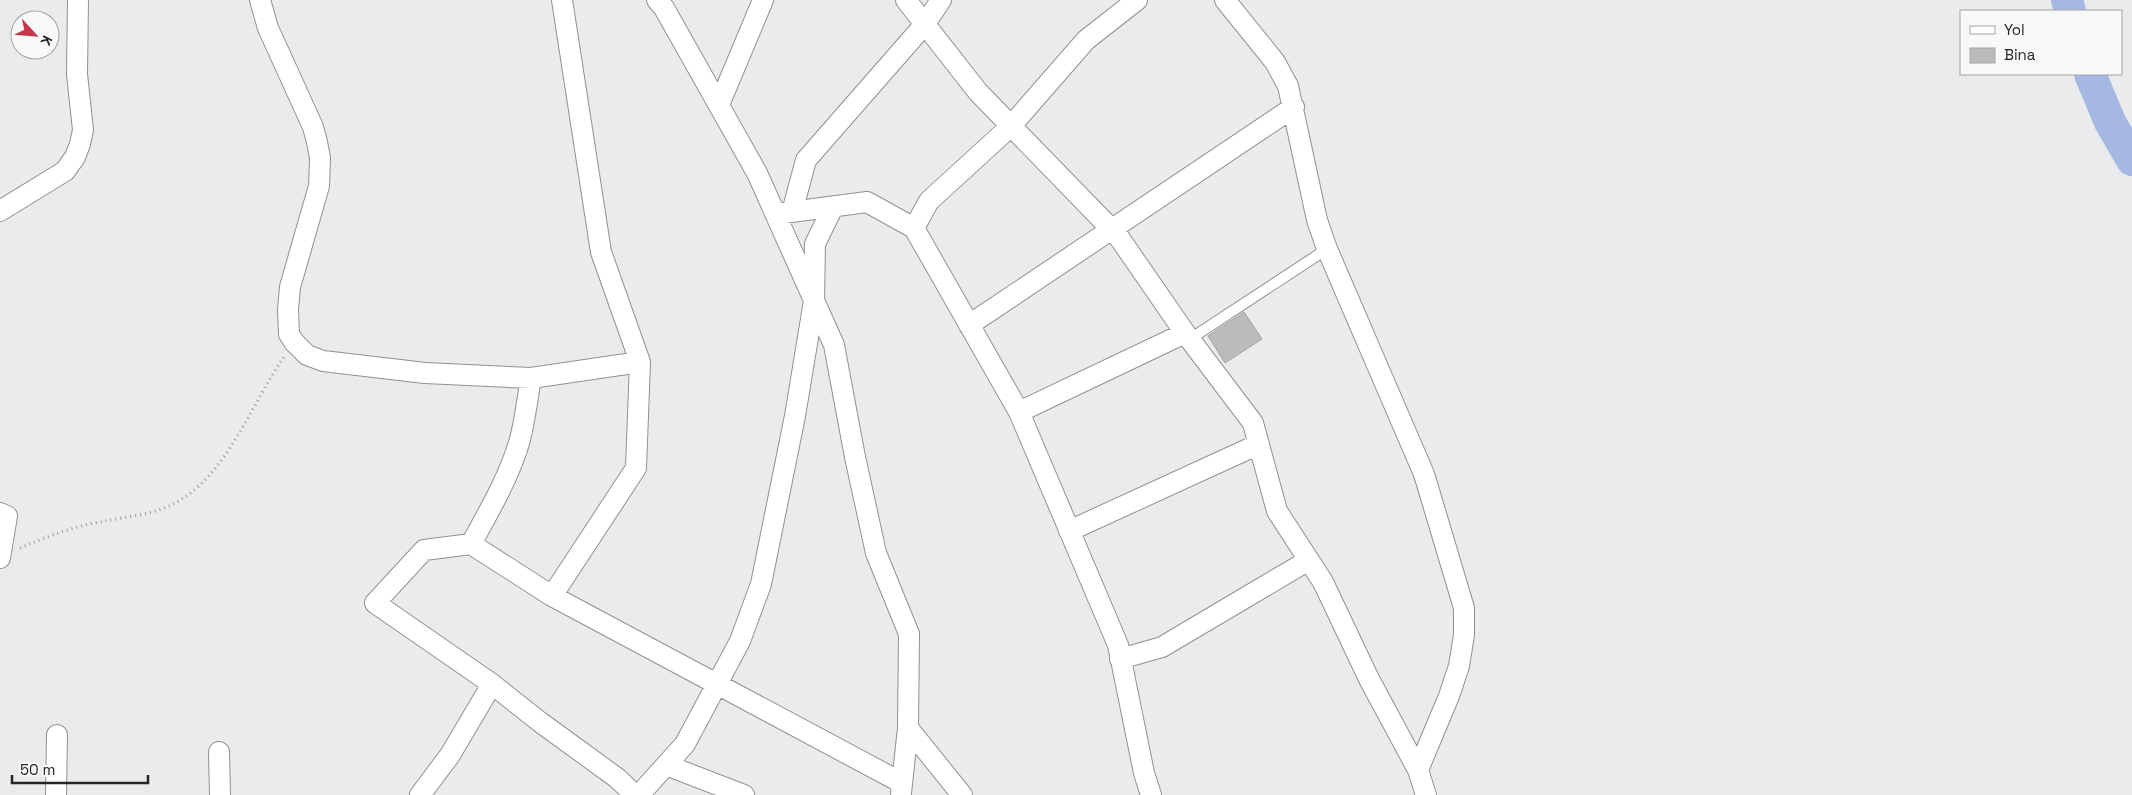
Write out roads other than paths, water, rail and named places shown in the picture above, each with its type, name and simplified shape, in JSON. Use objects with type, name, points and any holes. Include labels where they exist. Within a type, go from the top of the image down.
[{"type":"street","points":[[0,211],[65,171],[75,158],[83,130],[77,74],[78,0]]},
{"type":"street","points":[[260,0],[268,28],[313,127],[320,158],[317,193],[289,298],[289,334],[307,355],[323,361],[425,373],[531,378],[640,362]]},
{"type":"street","points":[[552,596],[636,468],[640,362],[601,252],[562,0]]},
{"type":"street","points":[[635,795],[617,778],[540,722],[492,684],[375,603],[424,550],[471,544],[552,596],[901,789],[908,728],[909,634],[876,553],[855,457],[834,345],[814,301],[784,213],[757,173],[664,8],[657,0]]},
{"type":"street","points":[[719,105],[763,0]]},
{"type":"street","points":[[906,0],[978,92],[1118,236],[1187,336],[1253,423],[1277,511],[1323,582],[1369,679],[1418,770],[1426,795]]},
{"type":"street","points":[[784,213],[806,160],[925,24],[941,0]]},
{"type":"street","points":[[914,228],[929,201],[1011,126],[1086,40],[1137,0]]},
{"type":"street","points":[[1225,0],[1274,62],[1288,86],[1317,220],[1327,249],[1424,474],[1464,608],[1464,635],[1458,666],[1449,696],[1418,770]]},
{"type":"street","points":[[969,325],[1110,228],[1294,107]]},
{"type":"street","points":[[784,213],[868,202],[914,228],[1019,412],[1118,645],[1144,773],[1151,795]]},
{"type":"street","points":[[640,795],[684,744],[740,642],[761,584],[795,416],[814,301],[815,244],[833,207]]},
{"type":"street","points":[[1019,412],[1187,336]]},
{"type":"street","points":[[471,544],[498,496],[513,460],[519,441],[531,378]]},
{"type":"street","points":[[1069,531],[1259,444]]},
{"type":"street","points":[[0,513],[7,516],[0,558]]},
{"type":"street","points":[[1120,659],[1162,648],[1309,560]]},
{"type":"street","points":[[420,795],[450,755],[492,684]]},
{"type":"street","points":[[908,728],[962,795]]},
{"type":"street","points":[[56,795],[57,735]]},
{"type":"street","points":[[219,752],[220,795]]},
{"type":"street","points":[[666,765],[744,795]]},
{"type":"lane","points":[[1187,336],[1327,249]]},
{"type":"waterway","points":[[2067,0],[2070,10]]},
{"type":"waterway","points":[[2090,75],[2110,122],[2132,160]]}]
